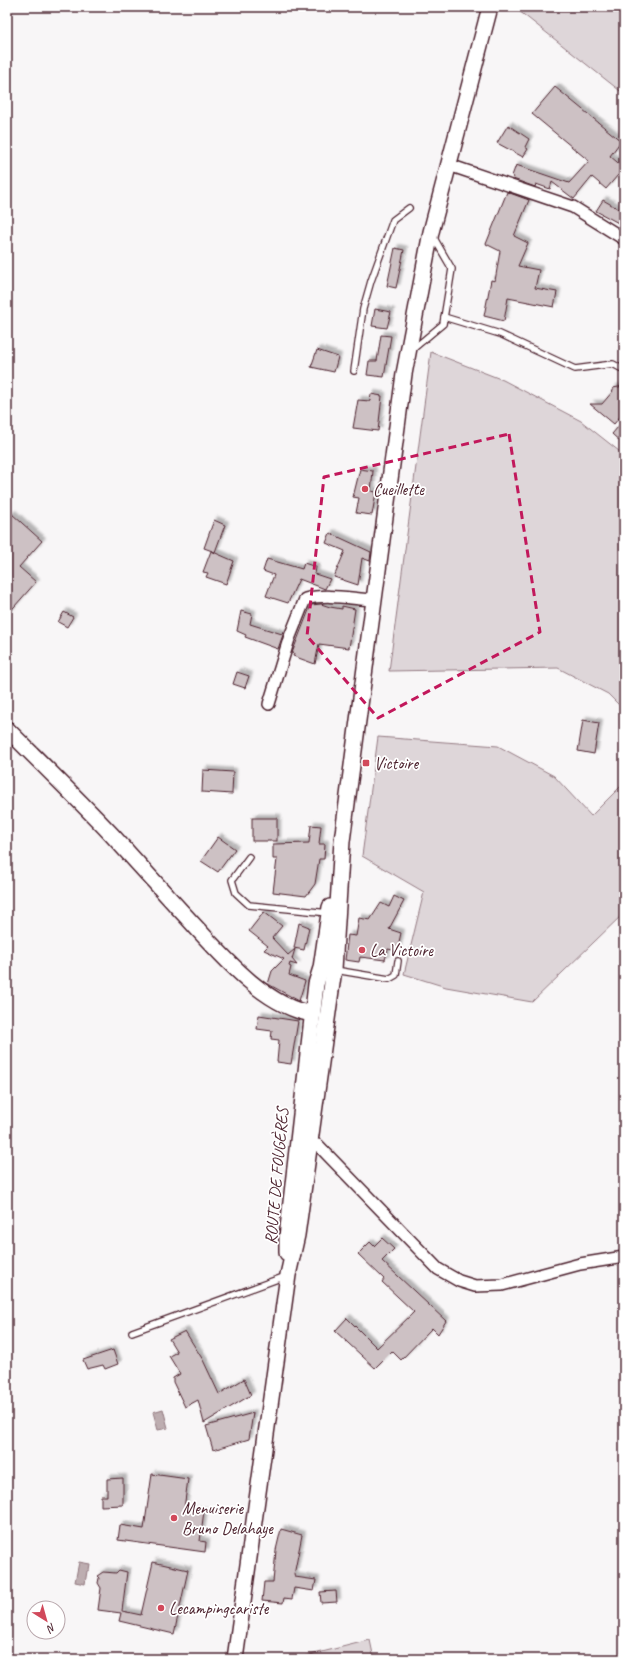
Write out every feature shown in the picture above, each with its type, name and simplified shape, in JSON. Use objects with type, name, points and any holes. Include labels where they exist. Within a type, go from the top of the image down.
[{"type":"main road","points":[[312,1081],[330,999],[327,969],[408,353],[431,232],[490,7]]},
{"type":"main road","points":[[7,729],[111,835],[211,943],[240,972],[272,997],[294,1008],[313,1014],[330,999]]},
{"type":"main road","name":"ROUTE DE FOUGÈRES","points":[[310,1146],[303,1132],[312,1081],[313,1014],[316,984],[327,969],[329,913],[341,861]]},
{"type":"main road","name":"ROUTE DE FOUGÈRES","points":[[288,1275],[287,1237],[296,1156],[312,1081]]},
{"type":"main road","points":[[296,1156],[310,1146]]},
{"type":"main road","points":[[236,1659],[288,1275],[298,1235],[310,1146]]},
{"type":"street","points":[[449,165],[573,207],[624,239]]},
{"type":"street","points":[[269,704],[288,639],[305,599],[317,596],[337,596],[375,600]]},
{"type":"street","points":[[310,1146],[318,1145],[438,1269],[459,1281],[475,1286],[502,1285],[580,1264],[624,1257]]},
{"type":"lane","points":[[354,371],[363,309],[371,281],[393,220],[408,208]]},
{"type":"lane","points":[[408,353],[443,324],[452,269],[431,232]]},
{"type":"lane","points":[[444,317],[500,334],[575,369],[613,364],[624,370]]},
{"type":"lane","points":[[249,857],[232,880],[236,893],[249,905],[329,913]]},
{"type":"lane","points":[[327,969],[389,979],[396,975],[398,961]]},
{"type":"lane","points":[[132,1332],[288,1275]]},
{"type":"highlighted area","points":[[509,434],[540,632],[378,718],[307,636],[324,477]]},
{"type":"shaded area","points":[[514,7],[624,7],[624,94]]},
{"type":"shaded area","points":[[431,352],[503,380],[581,421],[624,455],[624,710],[608,694],[558,668],[389,671]]},
{"type":"shaded area","points":[[378,737],[498,746],[554,776],[591,816],[624,783],[624,913],[532,1002],[446,987],[404,974],[424,892],[362,856]]},
{"type":"shaded area","points":[[163,1409],[168,1428],[158,1430],[153,1412]]},
{"type":"shaded area","points":[[79,1562],[90,1564],[89,1570],[87,1571],[85,1584],[75,1582]]},
{"type":"shaded area","points":[[370,1640],[374,1659],[294,1659]]},
{"type":"building","points":[[555,87],[621,141],[610,156],[624,168],[606,189],[592,177],[574,199],[552,182],[550,189],[536,184],[535,187],[513,179],[514,177],[512,176],[516,165],[569,183],[589,161],[532,114]]},
{"type":"building","points":[[508,125],[529,139],[525,147],[528,149],[523,157],[497,143]]},
{"type":"building","points":[[507,192],[529,200],[514,236],[528,243],[518,266],[539,270],[535,288],[557,292],[554,307],[508,298],[504,321],[484,316],[491,280],[495,281],[500,251],[486,244]]},
{"type":"building","points":[[603,200],[624,212],[624,226],[596,211]]},
{"type":"building","points":[[395,248],[404,250],[396,288],[387,286]]},
{"type":"building","points":[[375,309],[391,312],[387,328],[372,326]]},
{"type":"building","points":[[381,335],[391,336],[384,377],[367,375],[369,361],[377,361]]},
{"type":"building","points":[[317,350],[338,357],[334,372],[311,367]]},
{"type":"building","points":[[624,386],[624,412],[614,424],[590,404],[602,404],[613,391],[613,388]]},
{"type":"building","points":[[371,394],[382,396],[378,431],[353,428],[358,400],[370,401]]},
{"type":"building","points":[[624,420],[624,445],[612,434]]},
{"type":"building","points":[[360,469],[373,471],[371,491],[376,492],[372,515],[356,513],[359,498],[353,497]]},
{"type":"building","points":[[12,514],[42,541],[19,567],[36,582],[7,615],[7,519]]},
{"type":"building","points":[[214,520],[225,525],[215,552],[204,548]]},
{"type":"building","points":[[330,533],[371,552],[370,561],[362,558],[358,585],[334,577],[345,551],[326,543]]},
{"type":"building","points":[[211,551],[234,561],[226,584],[206,577],[208,573],[203,572]]},
{"type":"building","points":[[267,559],[302,569],[304,563],[316,567],[315,574],[330,579],[325,589],[299,579],[288,603],[266,596],[274,575],[263,571]]},
{"type":"building","points":[[321,604],[342,609],[342,606],[355,609],[349,648],[319,644],[315,664],[293,656],[294,653],[292,653],[311,605]]},
{"type":"building","points":[[241,611],[252,614],[250,624],[282,634],[283,631],[284,632],[278,649],[245,637],[246,635],[237,631]]},
{"type":"building","points":[[64,612],[73,617],[67,627],[58,622]]},
{"type":"building","points":[[237,672],[249,676],[245,688],[233,684]]},
{"type":"building","points":[[583,720],[599,723],[594,754],[578,751]]},
{"type":"building","points":[[203,770],[233,772],[232,794],[202,792]]},
{"type":"building","points":[[252,818],[277,818],[277,841],[252,841]]},
{"type":"building","points":[[311,825],[321,826],[319,844],[325,844],[324,859],[319,859],[315,884],[306,896],[273,892],[277,859],[273,859],[273,844],[309,843]]},
{"type":"building","points":[[218,837],[235,849],[218,872],[201,861]]},
{"type":"building","points":[[394,896],[404,901],[389,929],[401,933],[397,951],[388,949],[385,960],[360,957],[359,962],[345,960],[348,935],[356,936],[359,918],[370,920],[381,903],[389,907]]},
{"type":"building","points":[[264,912],[282,926],[272,938],[288,955],[295,949],[292,959],[297,965],[290,963],[289,966],[291,967],[289,975],[305,981],[299,1001],[268,984],[272,971],[284,959],[264,950],[268,946],[249,931]]},
{"type":"building","points":[[299,923],[309,927],[304,950],[294,948]]},
{"type":"building","points":[[259,1015],[298,1021],[291,1064],[277,1062],[279,1040],[271,1039],[272,1031],[257,1029]]},
{"type":"building","points":[[382,1238],[394,1249],[382,1261],[446,1321],[438,1334],[432,1328],[401,1360],[392,1351],[375,1368],[335,1331],[347,1318],[377,1348],[414,1312],[382,1282],[384,1279],[358,1254],[370,1242],[374,1246]]},
{"type":"building","points":[[185,1331],[203,1360],[219,1394],[244,1379],[251,1395],[204,1423],[198,1400],[185,1407],[173,1382],[173,1378],[180,1374],[169,1356],[177,1352],[169,1339]]},
{"type":"building","points":[[113,1350],[118,1364],[105,1369],[103,1365],[87,1369],[83,1360]]},
{"type":"building","points":[[253,1413],[249,1439],[213,1450],[206,1426]]},
{"type":"building","name":"Menuiserie Bruno Delahaye","points":[[152,1474],[188,1479],[184,1509],[204,1511],[200,1541],[206,1542],[205,1552],[118,1540],[120,1525],[144,1529]]},
{"type":"building","points":[[123,1478],[123,1505],[101,1506],[101,1496],[107,1496],[107,1479]]},
{"type":"building","points":[[281,1529],[302,1535],[294,1575],[295,1577],[316,1580],[314,1591],[294,1588],[292,1599],[284,1598],[283,1603],[262,1601],[264,1582],[273,1582],[276,1550]]},
{"type":"building","points":[[153,1562],[188,1570],[174,1634],[119,1621],[121,1613],[98,1610],[101,1588],[98,1583],[99,1578],[97,1576],[103,1572],[116,1573],[119,1570],[127,1572],[122,1611],[141,1615]]},
{"type":"building","points":[[336,1591],[337,1602],[321,1603],[320,1592]]},
{"type":"place","name":"Cueillette","points":[[365,489]]},
{"type":"place","name":"Victoire","points":[[366,763]]},
{"type":"place","name":"La Victoire","points":[[362,950]]},
{"type":"place","name":"Menuiserie Bruno Delahaye","points":[[174,1518]]},
{"type":"place","name":"Lecampingcariste","points":[[161,1608]]}]
